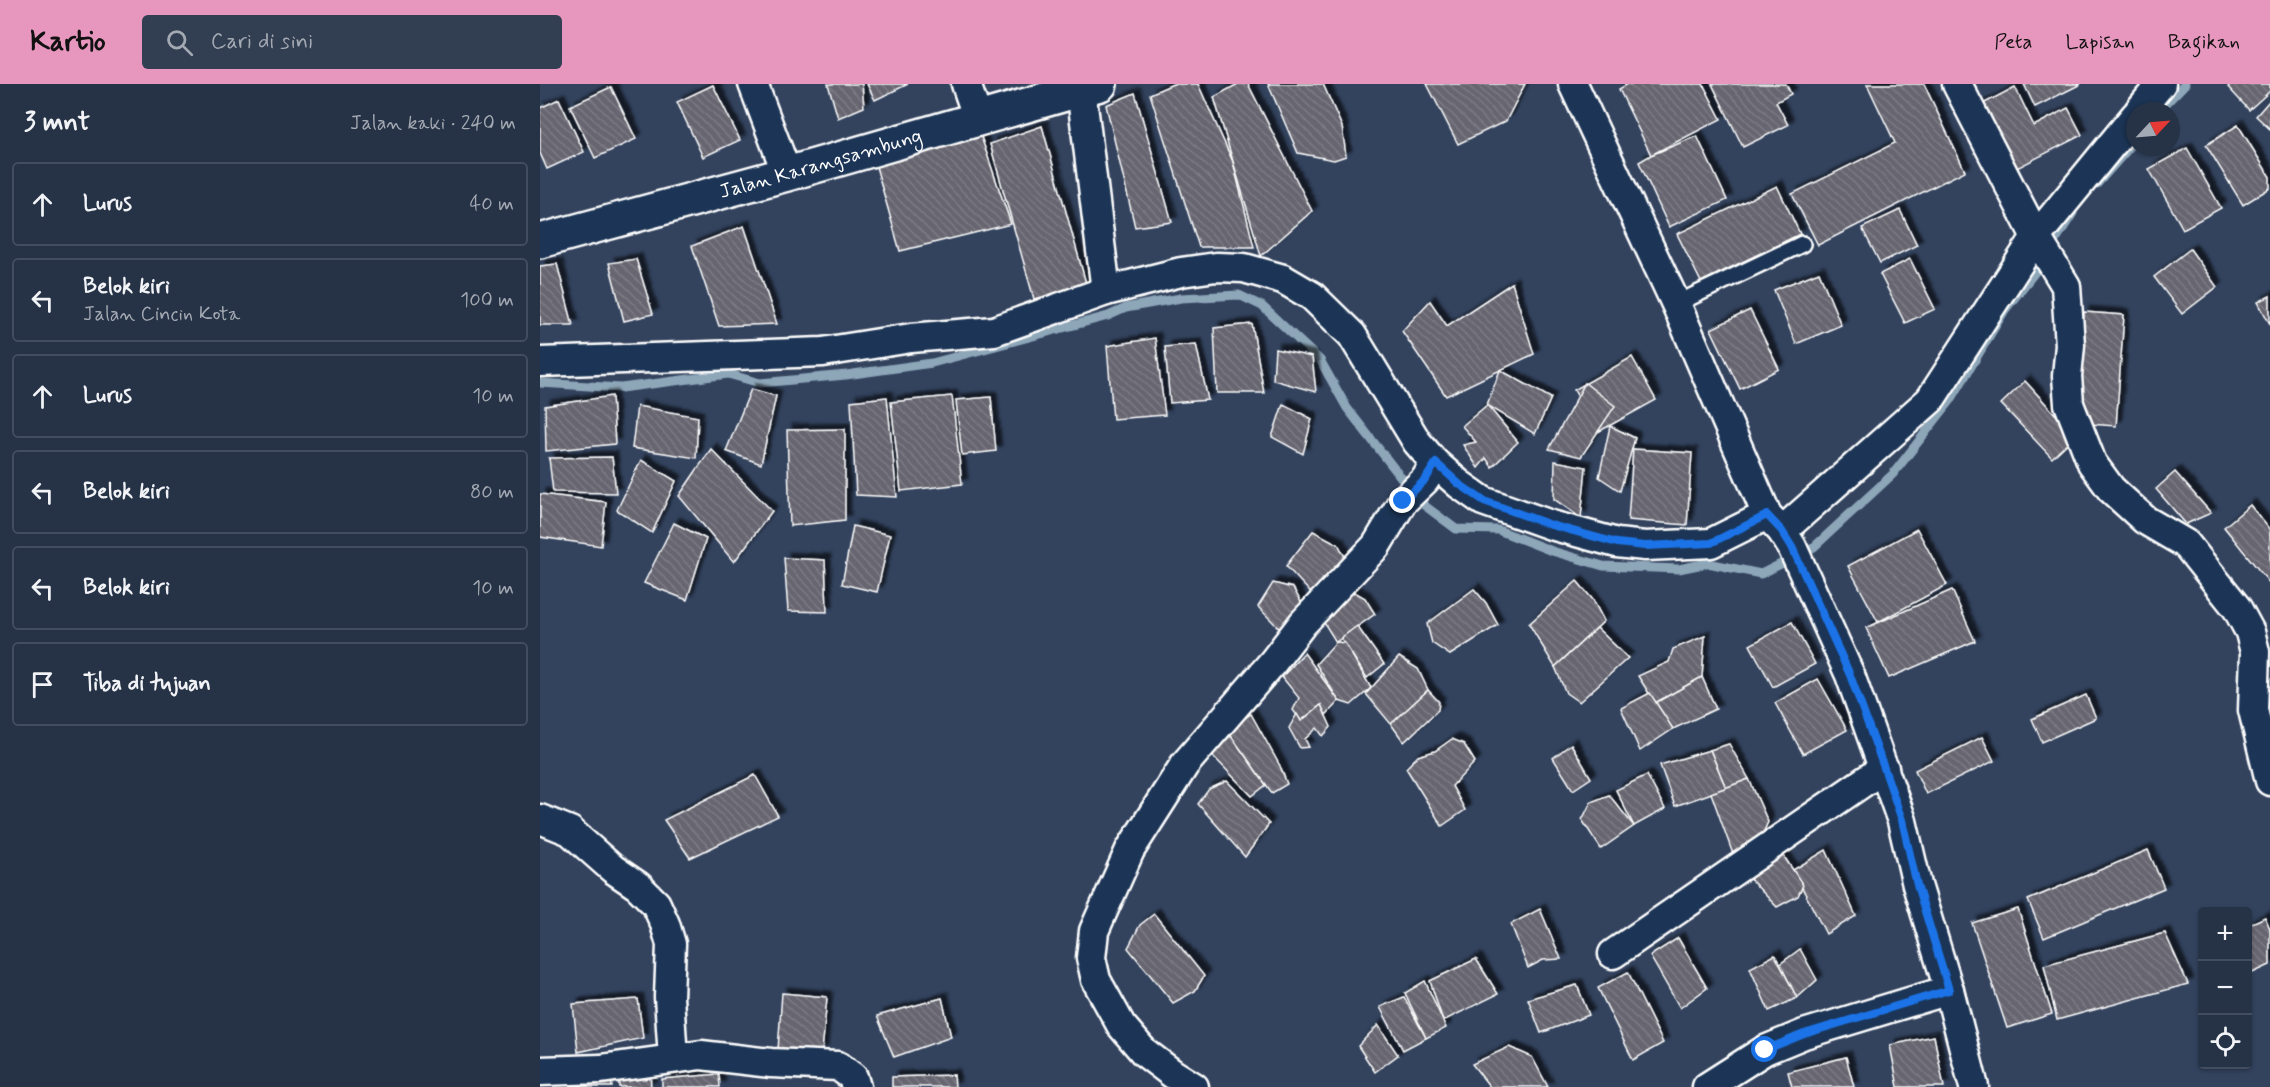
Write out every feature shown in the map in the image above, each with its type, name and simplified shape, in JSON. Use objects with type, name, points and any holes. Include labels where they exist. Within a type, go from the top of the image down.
[{"type":"main road","name":"Jalan Karangsambung","points":[[540,242],[1090,87]]},
{"type":"street","points":[[753,84],[787,174]]},
{"type":"street","points":[[966,84],[978,118]]},
{"type":"street","points":[[1573,84],[1850,675],[1902,820],[1917,885],[1949,990],[1974,1087]]},
{"type":"street","points":[[1958,84],[2038,240],[2066,286],[2070,345],[2067,376],[2069,404],[2092,463],[2111,489],[2145,520],[2186,544],[2237,608],[2250,632],[2255,652],[2253,710],[2270,781]]},
{"type":"street","points":[[2146,102],[2161,84]]},
{"type":"street","points":[[1090,87],[1106,291]]},
{"type":"street","points":[[540,362],[823,352],[911,338],[994,331],[1106,291],[1180,272],[1216,267],[1244,268],[1282,279],[1312,296],[1352,335],[1418,442],[1430,471],[1459,484],[1484,501],[1551,525],[1617,543],[1645,546],[1786,540],[1930,400],[2038,240],[2126,128]]},
{"type":"street","points":[[1194,1087],[1144,1052],[1121,1024],[1096,980],[1091,958],[1094,931],[1130,850],[1185,764],[1273,662],[1303,623],[1376,546],[1403,501],[1430,471]]},
{"type":"street","points":[[1613,954],[1884,768]]},
{"type":"street","points":[[540,819],[570,831],[613,869],[638,886],[656,904],[671,944],[669,997],[673,1058]]},
{"type":"street","points":[[1707,1087],[1765,1050],[1804,1034],[1949,990]]},
{"type":"street","points":[[540,1071],[601,1069],[701,1055],[771,1063],[838,1066],[853,1077],[856,1087]]},
{"type":"lane","points":[[1676,304],[1802,244]]},
{"type":"building","points":[[828,84],[862,84],[864,107],[838,118]]},
{"type":"building","points":[[867,84],[908,84],[875,100]]},
{"type":"building","points":[[1173,84],[1198,84],[1233,162],[1254,247],[1199,247],[1150,94]]},
{"type":"building","points":[[1238,84],[1248,84],[1312,211],[1261,256],[1214,97]]},
{"type":"building","points":[[1268,84],[1323,84],[1342,127],[1346,156],[1334,160],[1298,153]]},
{"type":"building","points":[[1427,84],[1525,84],[1506,121],[1458,144]]},
{"type":"building","points":[[1628,84],[1703,84],[1721,119],[1651,155],[1619,89]]},
{"type":"building","points":[[1712,84],[1786,84],[1791,94],[1776,102],[1788,125],[1743,147]]},
{"type":"building","points":[[1867,84],[1924,84],[1965,171],[1818,245],[1792,194],[1895,143]]},
{"type":"building","points":[[2024,84],[2081,84],[2035,107]]},
{"type":"building","points":[[2231,84],[2270,84],[2270,91],[2249,110],[2228,87]]},
{"type":"building","points":[[713,85],[740,140],[703,157],[677,102]]},
{"type":"building","points":[[611,87],[636,139],[595,158],[570,106]]},
{"type":"building","points":[[2015,87],[2034,126],[2068,108],[2082,135],[2009,172],[1977,107]]},
{"type":"building","points":[[1135,93],[1172,222],[1135,227],[1106,105]]},
{"type":"building","points":[[559,99],[584,152],[547,169],[540,153],[540,108]]},
{"type":"building","points":[[2270,100],[2270,129],[2256,116]]},
{"type":"building","points":[[2238,125],[2270,177],[2270,188],[2243,205],[2206,145]]},
{"type":"building","points":[[1042,126],[1087,287],[1034,299],[990,144]]},
{"type":"building","points":[[978,128],[1011,224],[900,251],[873,156]]},
{"type":"building","points":[[1697,136],[1727,200],[1669,227],[1639,162]]},
{"type":"building","points":[[2187,148],[2221,208],[2183,229],[2149,169],[2173,156],[2180,156],[2180,152]]},
{"type":"building","points":[[1777,186],[1800,234],[1701,282],[1677,234]]},
{"type":"building","points":[[1900,210],[1917,245],[1880,263],[1862,228]]},
{"type":"building","points":[[744,226],[777,324],[719,326],[692,246]]},
{"type":"building","points":[[2190,249],[2217,287],[2182,314],[2154,277]]},
{"type":"building","points":[[636,259],[653,314],[624,321],[609,263]]},
{"type":"building","points":[[1910,259],[1935,309],[1905,323],[1880,274]]},
{"type":"building","points":[[557,264],[573,325],[540,325],[540,266]]},
{"type":"building","points":[[1819,272],[1841,325],[1796,344],[1774,290]]},
{"type":"building","points":[[1512,283],[1534,354],[1446,396],[1402,331],[1430,301],[1447,326]]},
{"type":"building","points":[[2270,296],[2270,324],[2258,302]]},
{"type":"building","points":[[1750,310],[1779,369],[1740,389],[1711,329]]},
{"type":"building","points":[[2084,312],[2124,315],[2116,426],[2076,423]]},
{"type":"building","points":[[1252,324],[1264,393],[1217,393],[1214,328]]},
{"type":"building","points":[[1155,338],[1165,415],[1113,419],[1107,346]]},
{"type":"building","points":[[1196,344],[1208,400],[1170,403],[1165,347]]},
{"type":"building","points":[[1275,349],[1312,357],[1316,392],[1273,380]]},
{"type":"building","points":[[1632,357],[1656,400],[1598,432],[1574,390]]},
{"type":"building","points":[[1500,370],[1551,398],[1535,434],[1487,405]]},
{"type":"building","points":[[2025,381],[2075,436],[2052,458],[2001,404]]},
{"type":"building","points":[[1585,383],[1615,406],[1581,457],[1549,449]]},
{"type":"building","points":[[751,389],[776,396],[761,464],[726,451]]},
{"type":"building","points":[[612,396],[615,444],[546,451],[545,406]]},
{"type":"building","points":[[952,396],[962,484],[901,491],[891,402]]},
{"type":"building","points":[[887,397],[897,497],[856,495],[851,401]]},
{"type":"building","points":[[991,397],[996,451],[962,455],[956,400]]},
{"type":"building","points":[[1283,404],[1312,419],[1303,454],[1272,437]]},
{"type":"building","points":[[1487,405],[1518,442],[1492,467],[1486,458],[1478,468],[1463,445],[1476,442],[1462,426]]},
{"type":"building","points":[[637,406],[698,417],[696,458],[632,448]]},
{"type":"building","points":[[1610,426],[1635,438],[1620,491],[1599,477]]},
{"type":"building","points":[[845,429],[845,520],[790,526],[787,430]]},
{"type":"building","points":[[711,449],[772,511],[734,562],[679,496]]},
{"type":"building","points":[[1633,449],[1692,453],[1687,525],[1628,520]]},
{"type":"building","points":[[612,457],[616,493],[553,492],[549,458]]},
{"type":"building","points":[[641,460],[676,481],[652,533],[617,510]]},
{"type":"building","points":[[1555,461],[1586,467],[1581,518],[1554,499]]},
{"type":"building","points":[[2175,472],[2211,513],[2186,524],[2156,489]]},
{"type":"building","points":[[540,494],[606,502],[601,546],[540,537]]},
{"type":"building","points":[[2250,505],[2270,530],[2270,584],[2224,527]]},
{"type":"building","points":[[674,523],[706,539],[687,600],[644,583]]},
{"type":"building","points":[[853,526],[890,535],[877,592],[842,584]]},
{"type":"building","points":[[1917,529],[1947,585],[1878,622],[1848,566]]},
{"type":"building","points":[[1313,531],[1338,544],[1351,568],[1320,603],[1286,566]]},
{"type":"building","points":[[784,558],[825,560],[827,612],[788,611]]},
{"type":"building","points":[[1577,581],[1593,600],[1604,621],[1555,667],[1529,624]]},
{"type":"building","points":[[1273,583],[1293,588],[1306,611],[1288,637],[1258,607]]},
{"type":"building","points":[[1474,589],[1486,603],[1498,625],[1450,655],[1432,643],[1427,624]]},
{"type":"building","points":[[1351,590],[1365,598],[1375,614],[1336,642],[1321,618]]},
{"type":"building","points":[[1952,590],[1975,641],[1889,678],[1866,628]]},
{"type":"building","points":[[1792,622],[1815,664],[1773,687],[1750,645]]},
{"type":"building","points":[[1357,626],[1384,664],[1367,678],[1341,638]]},
{"type":"building","points":[[1597,628],[1628,658],[1579,702],[1566,693],[1555,667]]},
{"type":"building","points":[[1705,636],[1702,677],[1655,703],[1638,676],[1669,662],[1673,649]]},
{"type":"building","points":[[1336,642],[1345,643],[1371,688],[1351,705],[1339,701],[1316,664]]},
{"type":"building","points":[[1304,653],[1339,701],[1326,715],[1321,705],[1301,721],[1293,710],[1299,698],[1282,677]]},
{"type":"building","points":[[1399,657],[1418,669],[1428,690],[1391,724],[1366,694]]},
{"type":"building","points":[[1702,677],[1716,709],[1673,729],[1655,703]]},
{"type":"building","points":[[1818,679],[1847,730],[1803,754],[1775,703]]},
{"type":"building","points":[[1428,690],[1439,702],[1438,710],[1404,742],[1391,724]]},
{"type":"building","points":[[1650,693],[1673,729],[1640,751],[1621,708]]},
{"type":"building","points":[[2086,695],[2096,718],[2042,742],[2032,719]]},
{"type":"building","points":[[1321,705],[1331,727],[1323,736],[1317,728],[1305,739],[1309,747],[1300,748],[1289,728],[1297,714],[1301,721]]},
{"type":"building","points":[[1251,714],[1280,766],[1287,784],[1272,793],[1231,736],[1236,724]]},
{"type":"building","points":[[1231,736],[1266,785],[1252,796],[1209,752],[1214,744]]},
{"type":"building","points":[[1982,737],[1994,761],[1926,794],[1915,770]]},
{"type":"building","points":[[1452,739],[1464,744],[1475,762],[1452,786],[1465,810],[1442,826],[1406,768],[1418,756],[1435,751]]},
{"type":"building","points":[[1571,744],[1591,778],[1573,790],[1553,758]]},
{"type":"building","points":[[1729,744],[1749,779],[1726,788],[1710,750]]},
{"type":"building","points":[[1710,750],[1726,788],[1675,806],[1660,765]]},
{"type":"building","points":[[755,775],[778,816],[690,858],[664,820]]},
{"type":"building","points":[[1647,775],[1665,809],[1634,826],[1616,790]]},
{"type":"building","points":[[1749,779],[1768,822],[1758,844],[1734,857],[1711,793]]},
{"type":"building","points":[[1227,781],[1269,824],[1245,857],[1198,804],[1209,789]]},
{"type":"building","points":[[1609,795],[1634,826],[1601,849],[1582,820],[1591,802]]},
{"type":"building","points":[[1826,850],[1856,916],[1826,934],[1793,870]]},
{"type":"building","points":[[2148,850],[2164,888],[2044,938],[2028,900]]},
{"type":"building","points":[[1781,852],[1803,885],[1798,896],[1777,907],[1750,879],[1762,864]]},
{"type":"building","points":[[1540,909],[1561,959],[1543,960],[1528,968],[1511,924]]},
{"type":"building","points":[[2018,909],[2052,1014],[2007,1028],[1972,923]]},
{"type":"building","points":[[1154,914],[1204,976],[1195,991],[1173,1003],[1128,948],[1140,925]]},
{"type":"building","points":[[2265,917],[2270,929],[2270,965],[2252,973],[2252,961],[2252,923]]},
{"type":"building","points":[[2165,933],[2188,984],[2057,1020],[2044,965]]},
{"type":"building","points":[[1678,938],[1707,988],[1680,1008],[1650,956]]},
{"type":"building","points":[[1800,949],[1817,980],[1797,998],[1780,964]]},
{"type":"building","points":[[1775,955],[1797,998],[1769,1011],[1750,968]]},
{"type":"building","points":[[1476,959],[1498,994],[1443,1021],[1430,981]]},
{"type":"building","points":[[1628,972],[1663,1043],[1633,1060],[1598,988]]},
{"type":"building","points":[[1425,981],[1446,1028],[1426,1038],[1405,993]]},
{"type":"building","points":[[1577,985],[1589,1015],[1541,1033],[1528,999]]},
{"type":"building","points":[[782,993],[827,997],[822,1052],[778,1050]]},
{"type":"building","points":[[1404,997],[1426,1038],[1403,1050],[1380,1007]]},
{"type":"building","points":[[942,998],[951,1037],[894,1057],[877,1016]]},
{"type":"building","points":[[638,999],[643,1038],[578,1052],[573,1004]]},
{"type":"building","points":[[1378,1025],[1398,1055],[1375,1072],[1358,1046]]},
{"type":"building","points":[[1934,1036],[1944,1087],[1898,1087],[1890,1045]]},
{"type":"building","points":[[1509,1047],[1532,1057],[1548,1087],[1490,1087],[1472,1064]]},
{"type":"building","points":[[1846,1057],[1854,1087],[1792,1087],[1788,1072]]},
{"type":"building","points":[[618,1072],[650,1073],[651,1087],[619,1087]]},
{"type":"building","points":[[719,1074],[720,1087],[662,1087],[662,1079]]},
{"type":"building","points":[[954,1075],[955,1087],[892,1087],[892,1077]]},
{"type":"building","points":[[611,1078],[612,1087],[572,1087],[572,1081]]},
{"type":"waterway","points":[[2168,102],[2185,84]]},
{"type":"waterway","points":[[2097,184],[2126,151]]},
{"type":"waterway","points":[[540,383],[621,388],[728,374],[760,383],[846,375],[932,363],[1108,316],[1126,308],[1181,298],[1239,295],[1262,306],[1320,360],[1347,408],[1421,503],[1456,529],[1498,530],[1552,551],[1603,566],[1679,569],[1708,563],[1761,574],[1814,547],[1893,474],[1951,400],[2005,310],[2035,272],[2073,213]]},
{"type":"route","points":[[1403,501],[1425,480],[1436,463],[1459,484],[1484,501],[1551,525],[1617,543],[1645,546],[1711,543],[1767,515],[1782,531],[1792,547],[1850,675],[1902,820],[1917,885],[1949,990],[1804,1034],[1765,1050]]}]
